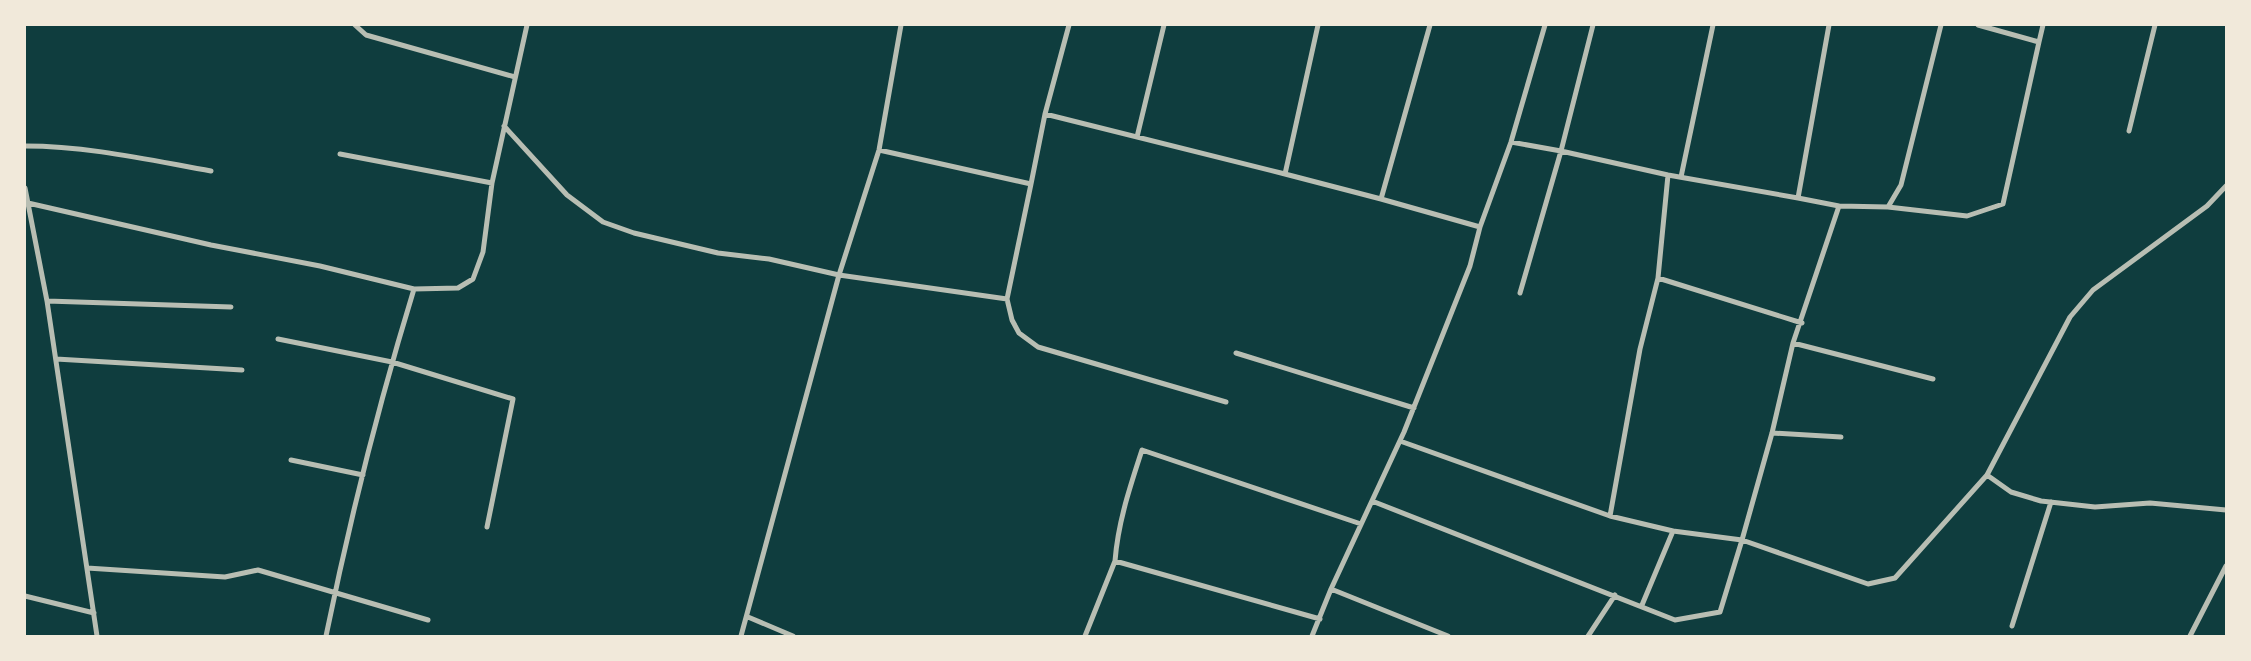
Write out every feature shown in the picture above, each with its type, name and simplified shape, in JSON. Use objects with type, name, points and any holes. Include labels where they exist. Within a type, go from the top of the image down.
[{"type":"street","points":[[355,25],[366,35],[514,78]]},
{"type":"street","points":[[28,203],[211,245],[320,266],[414,289],[458,288],[473,279],[483,252],[492,182],[527,25]]},
{"type":"street","points":[[741,636],[748,617],[839,275],[879,150],[901,25]]},
{"type":"street","points":[[1069,25],[1046,114],[1008,299],[1012,320],[1019,333],[1038,347],[1226,402]]},
{"type":"street","points":[[1137,137],[1164,25]]},
{"type":"street","points":[[1285,174],[1318,25]]},
{"type":"street","points":[[1381,199],[1430,25]]},
{"type":"street","points":[[1312,636],[1331,589],[1400,441],[1470,266],[1480,227],[1512,142],[1545,25]]},
{"type":"street","points":[[1520,293],[1561,151],[1593,25]]},
{"type":"street","points":[[1681,177],[1713,25]]},
{"type":"street","points":[[1798,198],[1829,25]]},
{"type":"street","points":[[1888,207],[1901,185],[1942,25]]},
{"type":"street","points":[[1978,25],[2039,42]]},
{"type":"street","points":[[1512,142],[1668,175],[1839,206],[1888,207],[1967,216],[2003,204],[2043,25]]},
{"type":"street","points":[[2130,131],[2155,25]]},
{"type":"street","points":[[1046,114],[1285,174],[1480,227]]},
{"type":"street","points":[[504,126],[567,195],[604,222],[634,232],[718,253],[769,259],[839,275],[1008,299]]},
{"type":"street","points":[[25,146],[61,146],[211,171]]},
{"type":"street","points":[[879,150],[1031,184]]},
{"type":"street","points":[[340,154],[492,182]]},
{"type":"street","points":[[1610,516],[1640,349],[1658,278],[1668,175]]},
{"type":"street","points":[[1400,441],[1610,516],[1673,531],[1742,540],[1868,584],[1895,578],[1987,475],[2070,317],[2093,290],[2207,206],[2226,186]]},
{"type":"street","points":[[25,188],[47,301],[97,636]]},
{"type":"street","points":[[1372,501],[1642,605],[1675,620],[1720,612],[1772,433],[1793,343],[1802,323],[1839,206]]},
{"type":"street","points":[[1658,278],[1802,323]]},
{"type":"street","points":[[326,636],[363,475],[392,362],[414,289]]},
{"type":"street","points":[[47,301],[231,307]]},
{"type":"street","points":[[278,339],[392,362],[513,399],[487,527]]},
{"type":"street","points":[[1793,343],[1933,379]]},
{"type":"street","points":[[1236,353],[1414,408]]},
{"type":"street","points":[[56,359],[242,370]]},
{"type":"street","points":[[1772,433],[1841,437]]},
{"type":"street","points":[[1085,636],[1115,561],[1118,533],[1124,507],[1142,450],[1361,524]]},
{"type":"street","points":[[291,460],[363,475]]},
{"type":"street","points":[[1987,475],[2011,492],[2051,502],[2095,507],[2150,503],[2226,510]]},
{"type":"street","points":[[2012,626],[2051,502]]},
{"type":"street","points":[[1642,605],[1673,531]]},
{"type":"street","points":[[1115,561],[1320,619]]},
{"type":"street","points":[[2190,636],[2226,566]]},
{"type":"street","points":[[87,568],[225,577],[258,570],[428,620]]},
{"type":"street","points":[[1331,589],[1448,636]]},
{"type":"street","points":[[1588,636],[1615,595]]},
{"type":"street","points":[[25,596],[94,613]]},
{"type":"street","points":[[748,617],[794,636]]}]
